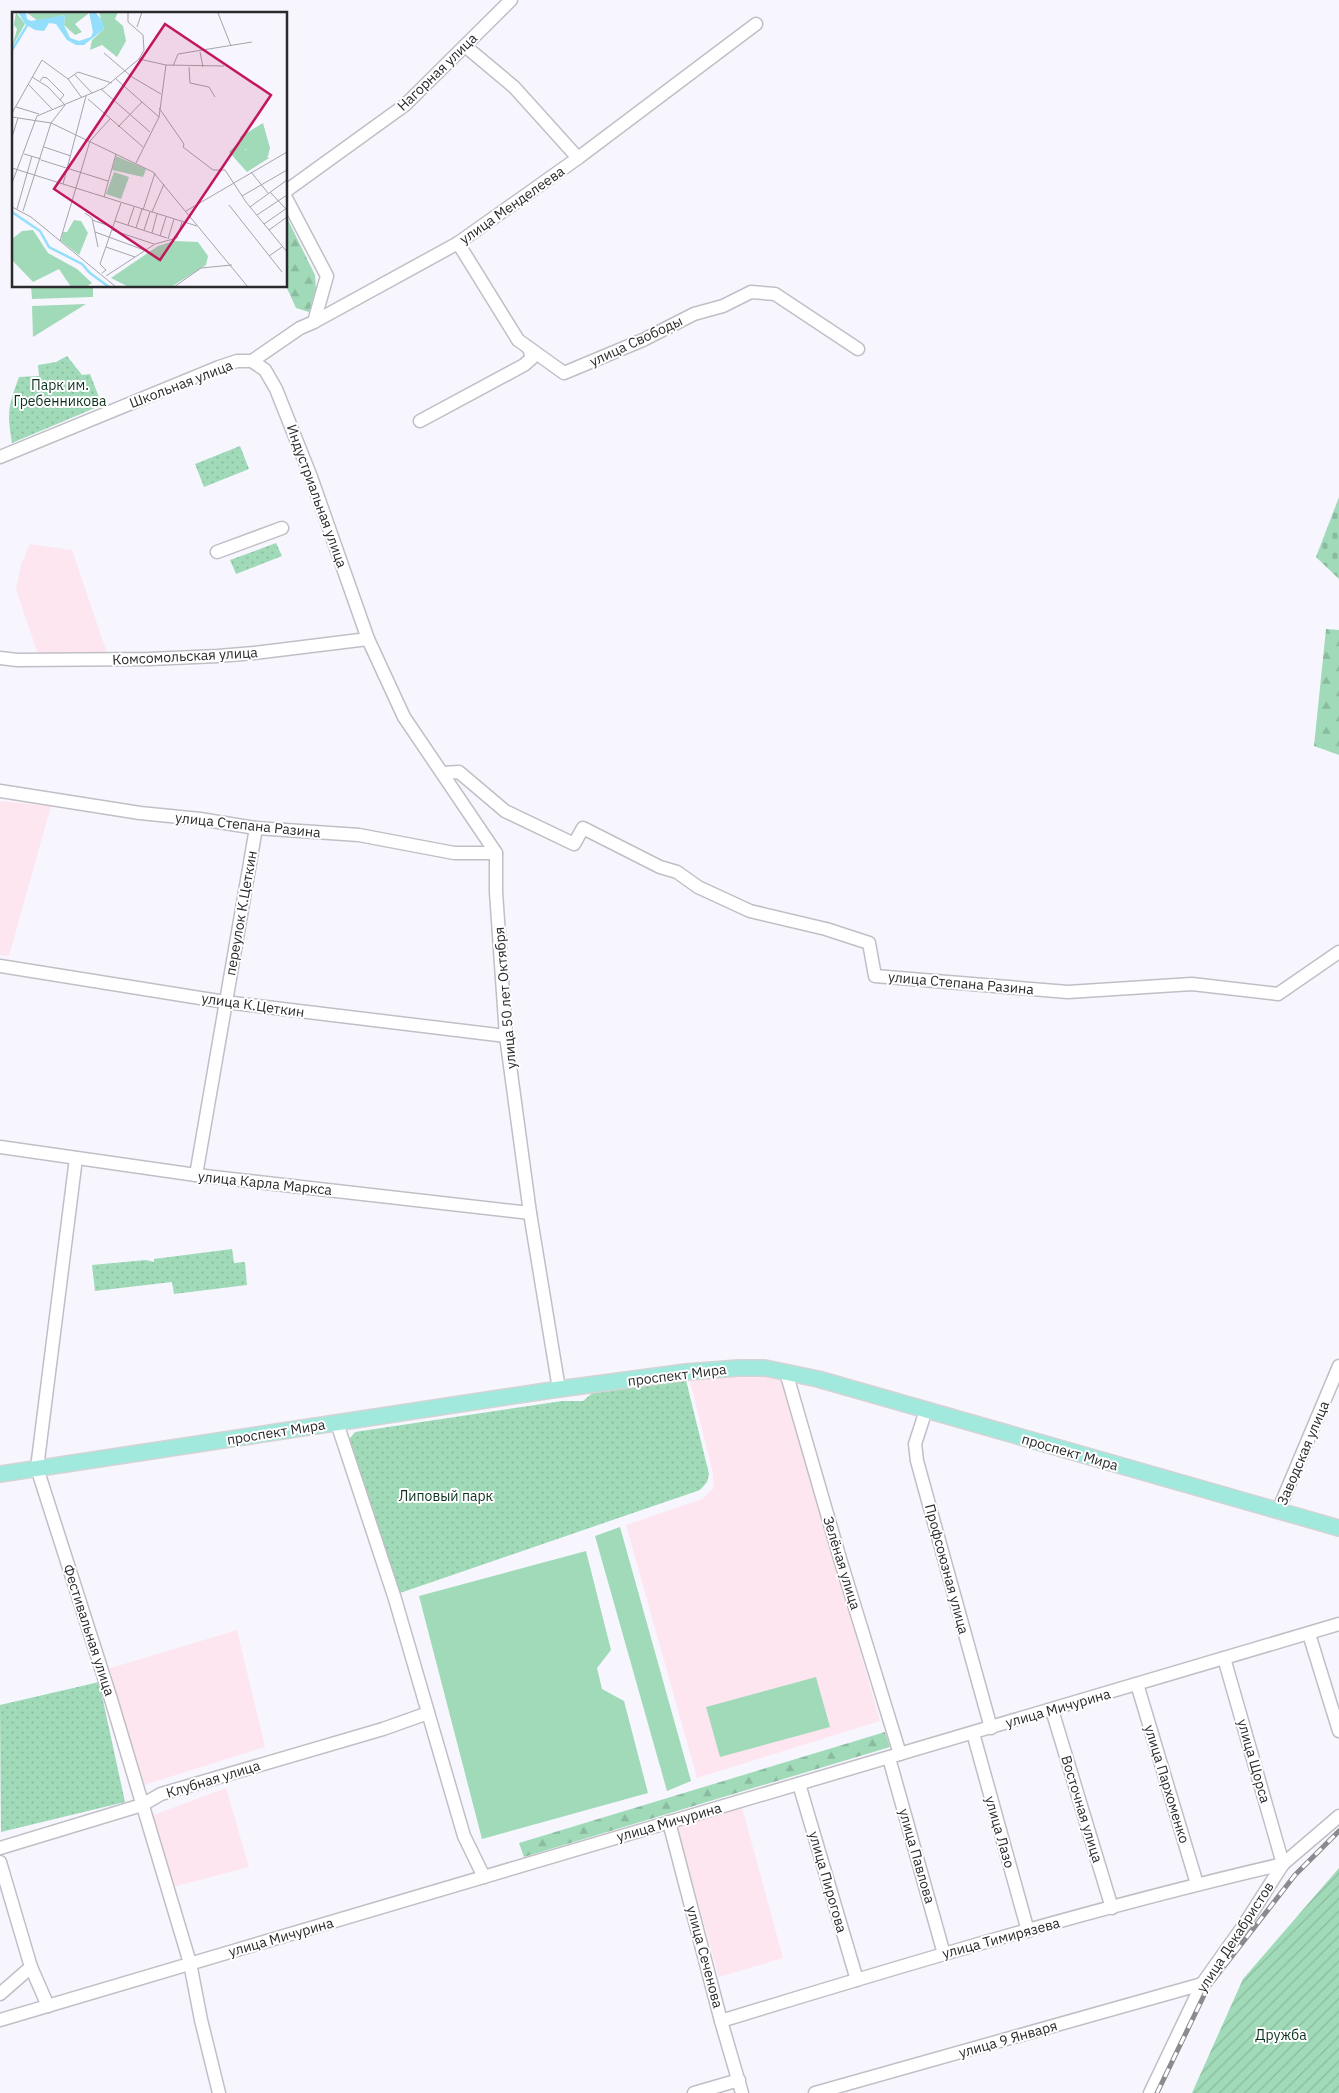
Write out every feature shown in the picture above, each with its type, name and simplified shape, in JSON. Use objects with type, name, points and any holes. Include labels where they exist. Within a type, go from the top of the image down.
[{"type":"main road","name":"проспект Мира","points":[[0,1474],[559,1389],[686,1372],[765,1368],[926,1410],[1339,1528]]},
{"type":"street","name":"Нагорная улица","points":[[288,190],[405,105],[511,0]]},
{"type":"street","name":"улица Менделеева","points":[[252,361],[300,328],[458,243],[578,158],[756,24]]},
{"type":"street","points":[[465,46],[514,87],[578,158]]},
{"type":"street","points":[[288,202],[327,276],[314,322]]},
{"type":"street","name":"улица Свободы","points":[[458,243],[518,340],[564,373],[643,340],[694,314],[723,306],[751,292],[775,294],[858,349]]},
{"type":"street","points":[[420,422],[524,366],[532,358],[529,348]]},
{"type":"street","name":"Школьная улица","points":[[0,457],[219,366],[237,361],[252,361]]},
{"type":"street","name":"Индустриальная улица","points":[[252,361],[265,370],[276,389],[311,477],[368,639]]},
{"type":"street","points":[[217,552],[282,528]]},
{"type":"street","points":[[368,639],[404,717],[496,853]]},
{"type":"street","name":"Комсомольская улица","points":[[0,658],[17,660],[178,658],[254,653],[368,639]]},
{"type":"street","name":"улица Степана Разина","points":[[443,773],[459,772],[505,811],[574,844],[582,828],[660,866],[677,872],[698,887],[750,911],[826,929],[869,943],[875,976],[1068,992],[1192,984],[1278,994],[1339,952]]},
{"type":"street","name":"улица Степана Разина","points":[[0,791],[140,813],[256,828],[359,835],[454,853],[496,853]]},
{"type":"street","name":"переулок К.Цеткин","points":[[196,1175],[256,828]]},
{"type":"street","name":"улица 50 лет Октября","points":[[496,853],[496,892],[506,1036],[530,1213],[559,1389]]},
{"type":"street","name":"улица К.Цеткин","points":[[0,966],[225,1002],[506,1036]]},
{"type":"street","name":"улица Карла Маркса","points":[[0,1147],[196,1175],[530,1213]]},
{"type":"street","name":"Фестивальная улица","points":[[76,1158],[37,1468],[110,1696],[190,1963],[201,2020],[219,2093]]},
{"type":"street","name":"Заводская улица","points":[[1278,1511],[1339,1366]]},
{"type":"street","name":"Зелёная улица","points":[[786,1372],[895,1756]]},
{"type":"street","name":"Профсоюзная улица","points":[[926,1410],[915,1444],[917,1461],[991,1728]]},
{"type":"street","points":[[337,1423],[395,1598],[464,1836],[484,1877]]},
{"type":"street","name":"улица Мичурина","points":[[0,2020],[973,1734],[1339,1624]]},
{"type":"street","points":[[1309,1634],[1339,1731]]},
{"type":"street","name":"улица Щорса","points":[[1224,1658],[1283,1864]]},
{"type":"street","name":"улица Пархоменко","points":[[1137,1684],[1197,1884]]},
{"type":"street","name":"Восточная улица","points":[[1052,1710],[1112,1908]]},
{"type":"street","name":"Клубная улица","points":[[0,1848],[142,1806],[161,1794],[383,1729],[428,1713]]},
{"type":"street","name":"улица Лазо","points":[[973,1734],[1028,1931]]},
{"type":"street","name":"улица Павлова","points":[[895,1756],[944,1954]]},
{"type":"street","name":"улица Пирогова","points":[[799,1784],[856,1980]]},
{"type":"street","points":[[1283,1864],[1339,1816]]},
{"type":"street","name":"улица Сеченова","points":[[669,1822],[721,2021],[742,2093]]},
{"type":"street","points":[[0,1862],[32,1967],[48,2006]]},
{"type":"street","name":"улица Тимирязева","points":[[721,2021],[944,1954],[1197,1884],[1283,1864]]},
{"type":"street","name":"улица Декабристов","points":[[1150,2093],[1202,1984],[1244,1925],[1283,1864]]},
{"type":"street","points":[[0,1994],[32,1967]]},
{"type":"street","name":"улица 9 Января","points":[[815,2093],[1202,1984]]},
{"type":"street","points":[[694,2093],[739,2080]]},
{"type":"shaded area","points":[[30,544],[72,550],[107,653],[38,654],[16,590],[21,564]]},
{"type":"shaded area","points":[[0,801],[51,806],[9,956],[0,955]]},
{"type":"shaded area","points":[[736,1372],[782,1376],[880,1721],[697,1778],[626,1525],[702,1499],[714,1488],[712,1469],[689,1377]]},
{"type":"shaded area","points":[[237,1630],[265,1747],[141,1786],[107,1669]]},
{"type":"shaded area","points":[[226,1788],[249,1867],[173,1887],[151,1816]]},
{"type":"shaded area","points":[[742,1807],[783,1958],[719,1977],[677,1826]]},
{"type":"green space","points":[[288,220],[315,275],[316,289],[309,312],[296,308],[287,288]]},
{"type":"green space","points":[[31,288],[93,288],[93,297],[32,299]]},
{"type":"green space","points":[[86,304],[33,337],[32,306]]},
{"type":"green space","name":"Парк им. Гребенникова","points":[[67,356],[82,375],[90,374],[102,405],[12,443],[9,423],[10,409],[19,377],[39,376],[38,365],[56,362]]},
{"type":"green space","points":[[240,446],[249,469],[204,487],[195,464]]},
{"type":"green space","points":[[1339,497],[1339,579],[1316,557]]},
{"type":"green space","points":[[276,543],[282,556],[236,574],[230,560]]},
{"type":"green space","points":[[1326,629],[1339,630],[1339,755],[1314,746]]},
{"type":"green space","points":[[232,1249],[234,1263],[245,1262],[247,1285],[174,1294],[172,1282],[95,1291],[92,1265],[146,1260],[154,1262],[154,1259]]},
{"type":"green space","name":"Липовый парк","points":[[685,1376],[709,1474],[707,1482],[700,1490],[397,1594],[347,1442],[355,1432],[562,1401],[583,1401],[597,1389]]},
{"type":"green space","points":[[620,1527],[691,1781],[667,1791],[595,1536]]},
{"type":"green space","points":[[586,1551],[611,1650],[597,1668],[602,1689],[624,1701],[648,1793],[482,1839],[419,1596]]},
{"type":"green space","points":[[816,1677],[830,1727],[720,1757],[706,1707]]},
{"type":"green space","points":[[99,1682],[125,1802],[1,1832],[0,1705]]},
{"type":"green space","points":[[885,1732],[890,1747],[524,1857],[519,1843]]},
{"type":"green space","name":"Дружба","points":[[1339,1868],[1339,2093],[1192,2093],[1243,1979]]},
{"type":"railway","points":[[1157,2093],[1208,1987],[1295,1875],[1339,1831]]}]
